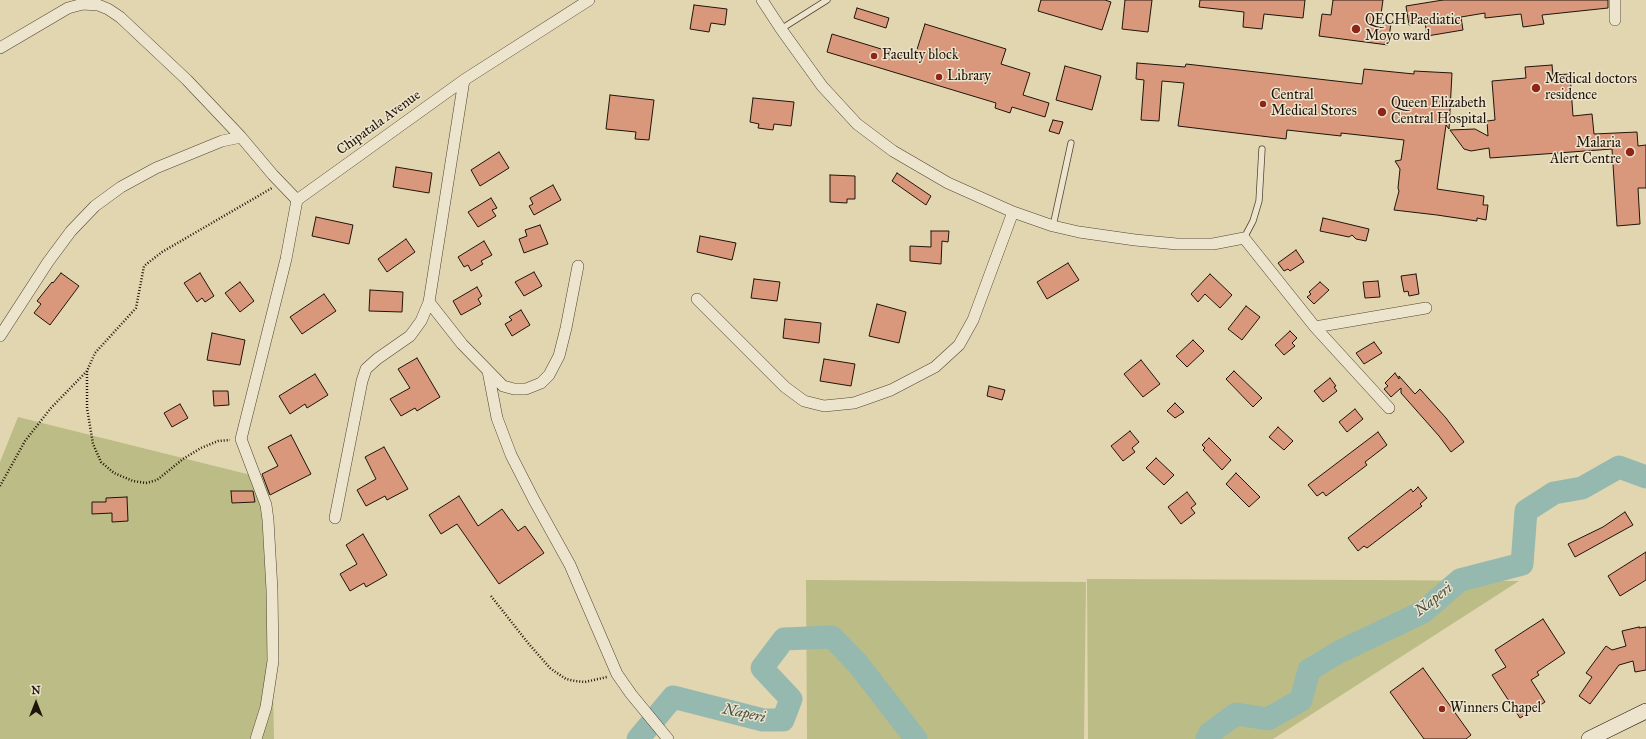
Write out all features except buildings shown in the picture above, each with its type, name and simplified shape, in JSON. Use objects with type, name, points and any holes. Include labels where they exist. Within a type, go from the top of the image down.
[{"type":"main road","points":[[1589,739],[1646,711]]},
{"type":"street","name":"Chipatala Avenue","points":[[297,200],[464,80],[588,0]]},
{"type":"street","points":[[762,0],[822,86],[857,124],[893,151],[948,182],[1013,212],[1053,226],[1135,240],[1177,244],[1213,244],[1244,238],[1315,327],[1389,408]]},
{"type":"street","points":[[1615,0],[1615,20]]},
{"type":"street","points":[[0,48],[68,8],[83,4],[98,5],[108,9],[120,17],[187,80],[241,137],[297,200],[286,259],[241,439],[266,506],[272,590],[272,661],[266,707],[256,739]]},
{"type":"street","points":[[335,518],[362,381],[366,369],[377,359],[410,336],[421,322],[429,302],[464,80]]},
{"type":"street","points":[[0,336],[48,262],[71,230],[95,206],[121,187],[156,168],[222,141],[241,137]]},
{"type":"street","points":[[697,299],[785,388],[804,401],[824,406],[854,403],[890,390],[935,367],[958,345],[973,320],[1013,212]]},
{"type":"street","points":[[429,302],[462,344],[503,386],[514,389],[526,389],[541,383],[549,375],[559,356],[578,266]]},
{"type":"street","points":[[1315,327],[1426,308]]},
{"type":"street","points":[[488,370],[497,418],[511,455],[570,565],[617,674],[668,739]]},
{"type":"lane","points":[[781,29],[827,0]]},
{"type":"lane","points":[[1053,226],[1071,143]]},
{"type":"lane","points":[[1244,238],[1253,221],[1259,201],[1262,149]]},
{"type":"path","points":[[0,486],[25,441],[51,408],[87,371],[95,353],[136,308],[144,266],[162,252],[281,182]]},
{"type":"path","points":[[87,371],[87,408],[92,444],[101,462],[114,473],[146,483],[158,480],[183,459],[201,448],[218,441],[241,439]]},
{"type":"path","points":[[491,596],[550,668],[566,679],[585,682],[617,674]]},
{"type":"green space","points":[[18,417],[271,480],[269,495],[274,739],[0,739],[0,462]]},
{"type":"green space","points":[[1087,579],[1519,581],[1273,739],[1088,739]]},
{"type":"green space","points":[[806,580],[1086,582],[1084,739],[807,739]]},
{"type":"waterway","name":"Naperi","points":[[1207,739],[1210,733],[1236,714],[1268,719],[1301,700],[1309,670],[1339,652],[1423,612],[1460,580],[1522,564],[1526,511],[1554,493],[1582,488],[1619,467],[1646,477]]},
{"type":"waterway","name":"Naperi","points":[[638,739],[673,697],[763,720],[783,720],[791,699],[762,668],[784,639],[832,637],[858,664],[916,739]]},
{"type":"place","name":"QECH Paediatic Moyo ward","points":[[1356,29]]},
{"type":"place","name":"Faculty block","points":[[874,56]]},
{"type":"place","name":"Library","points":[[939,77]]},
{"type":"place","name":"Medical doctors residence","points":[[1536,88]]},
{"type":"place","name":"Central Medical Stores","points":[[1263,104]]},
{"type":"place","name":"Queen Elizabeth Central Hospital","points":[[1382,112]]},
{"type":"place","name":"Malaria Alert Centre","points":[[1630,152]]},
{"type":"place","name":"Winners Chapel","points":[[1442,709]]}]
